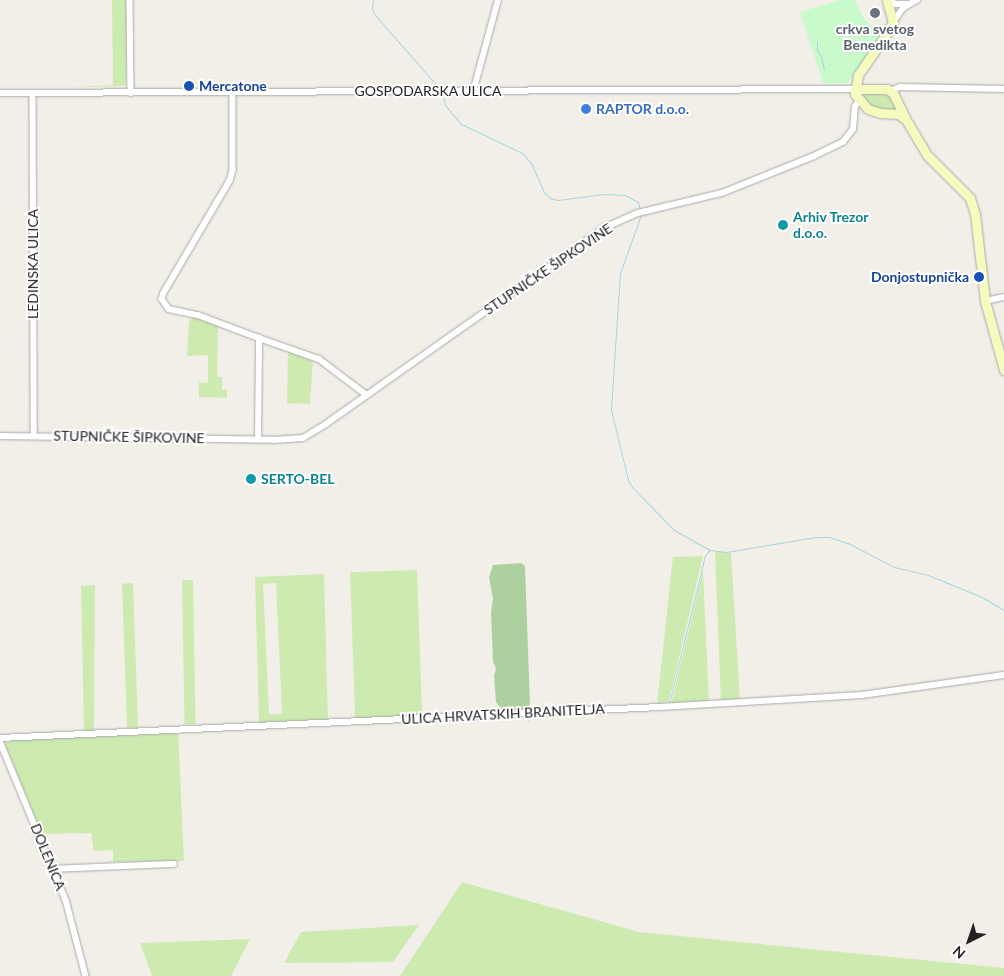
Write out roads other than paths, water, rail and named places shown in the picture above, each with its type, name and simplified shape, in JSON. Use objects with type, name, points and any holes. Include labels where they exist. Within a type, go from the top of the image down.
[{"type":"main road","points":[[888,0],[893,22],[888,33],[858,75],[855,89],[859,100],[874,112],[898,114],[905,118]]},
{"type":"main road","points":[[855,89],[890,91],[927,155],[970,198],[975,214],[985,301],[1004,370]]},
{"type":"street","points":[[130,0],[131,93]]},
{"type":"street","points":[[473,92],[498,0]]},
{"type":"street","points":[[888,0],[896,4],[909,4]]},
{"type":"street","points":[[893,22],[898,12],[917,0]]},
{"type":"street","points":[[890,91],[900,87],[1004,89]]},
{"type":"street","name":"GOSPODARSKA ULICA","points":[[0,93],[855,89]]},
{"type":"street","points":[[233,92],[234,170],[230,181],[164,293],[162,301],[170,308],[319,359],[367,395]]},
{"type":"street","name":"LEDINSKA ULICA","points":[[33,93],[34,436]]},
{"type":"street","name":"STUPNIČKE ŠIPKOVINE","points":[[0,436],[258,440],[303,438],[326,424],[604,228],[640,212],[722,193],[814,156],[842,142],[853,129],[855,107],[859,100]]},
{"type":"street","points":[[985,301],[1004,297]]},
{"type":"street","points":[[258,440],[259,338]]},
{"type":"street","name":"ULICA HRVATSKIH BRANITELJA","points":[[0,739],[660,707],[862,695],[1004,675]]},
{"type":"street","name":"DOLENICA","points":[[0,739],[74,924],[86,976]]},
{"type":"street","points":[[53,869],[174,864]]},
{"type":"waterway","points":[[373,0],[372,10],[376,16],[440,89]]},
{"type":"waterway","points":[[817,42],[817,50],[821,56],[824,70]]},
{"type":"waterway","points":[[442,93],[445,105],[461,124],[522,153],[531,163],[544,192],[550,198],[558,200],[604,194],[625,195],[638,202],[640,211]]},
{"type":"waterway","points":[[641,215],[620,273],[611,410],[628,480],[632,487],[674,530],[710,550],[726,552],[816,537],[829,537],[848,543],[894,567],[928,575],[982,597],[1004,610]]},
{"type":"waterway","points":[[669,704],[705,555],[710,550]]},
{"type":"waterway","points":[[530,711],[571,708]]},
{"type":"place","name":"crkva svetog Benedikta","points":[[875,13]]},
{"type":"place","name":"Mercatone","points":[[189,86]]},
{"type":"place","name":"RAPTOR d.o.o.","points":[[586,109]]},
{"type":"place","name":"Arhiv Trezor d.o.o.","points":[[783,225]]},
{"type":"place","name":"Donjostupnička","points":[[979,277]]},
{"type":"place","name":"SERTO-BEL","points":[[251,479]]}]
